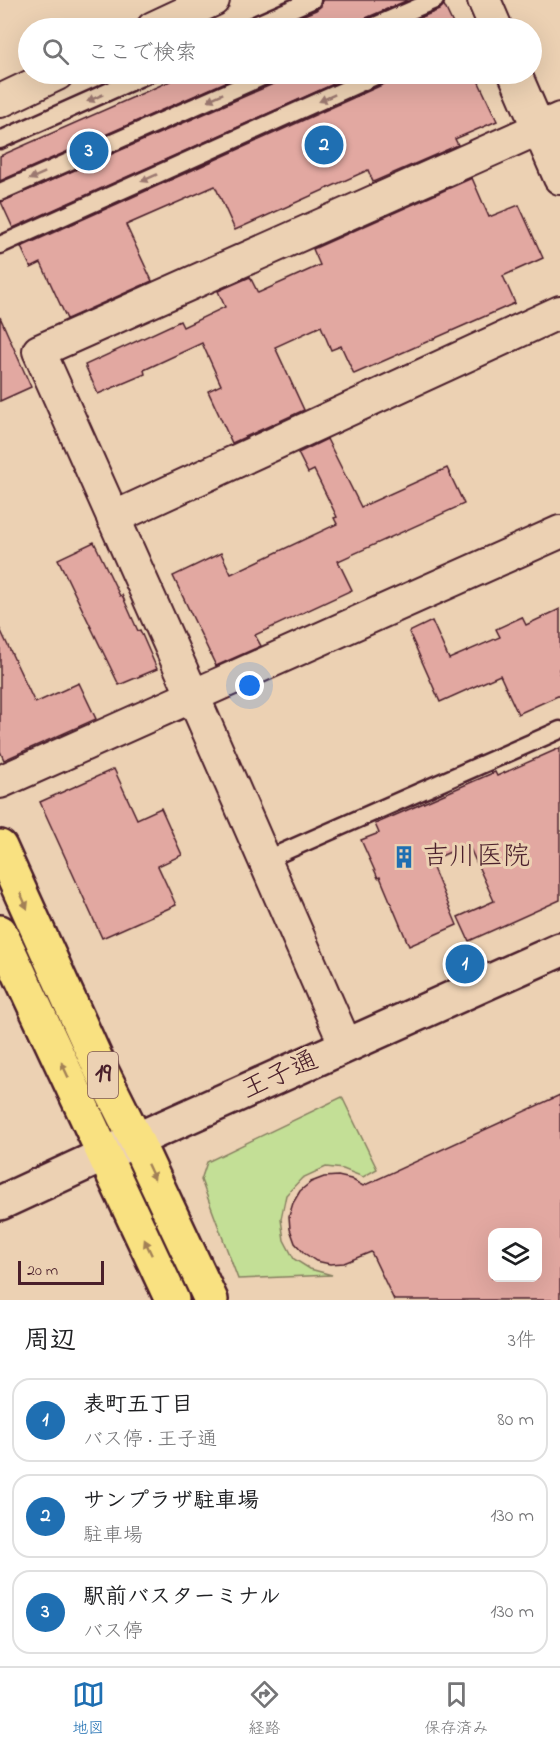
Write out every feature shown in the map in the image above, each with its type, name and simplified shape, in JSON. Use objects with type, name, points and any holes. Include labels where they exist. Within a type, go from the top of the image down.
[{"type":"main road","name":"19","points":[[0,847],[100,1068],[211,1300]]},
{"type":"main road","name":"19","points":[[0,932],[172,1300]]},
{"type":"street","points":[[174,18],[213,0]]},
{"type":"street","points":[[0,100],[35,84]]},
{"type":"street","points":[[522,84],[549,124],[560,178]]},
{"type":"street","points":[[346,1046],[39,351],[549,124]]},
{"type":"street","points":[[113,519],[560,312]]},
{"type":"street","points":[[0,782],[560,532]]},
{"type":"street","name":"王子通","points":[[0,1203],[560,950]]},
{"type":"lane","points":[[271,18],[312,0]]},
{"type":"lane","points":[[393,18],[435,0]]},
{"type":"lane","points":[[0,140],[126,84]]},
{"type":"lane","points":[[0,192],[246,84]]},
{"type":"lane","points":[[0,245],[358,84]]},
{"type":"lane","points":[[265,860],[560,730]]},
{"type":"green space","points":[[342,1097],[377,1169],[363,1177],[343,1169],[326,1167],[302,1178],[286,1195],[281,1219],[284,1240],[294,1259],[310,1269],[332,1275],[238,1279],[201,1180],[207,1162]]},
{"type":"building","points":[[322,0],[408,0],[366,18],[297,18],[321,6]]},
{"type":"building","points":[[444,5],[450,18],[419,18],[439,10]]},
{"type":"building","points":[[163,84],[221,84],[0,181],[0,156]]},
{"type":"building","points":[[273,84],[334,84],[13,228],[1,202]]},
{"type":"building","points":[[384,84],[480,84],[497,121],[455,139],[458,145],[373,182],[368,170],[235,230],[215,186],[126,225],[152,281],[67,319],[41,263],[31,268],[21,247]]},
{"type":"building","points":[[472,178],[489,217],[519,205],[543,258],[503,276],[515,303],[354,374],[341,346],[331,350],[321,326],[275,347],[304,410],[232,443],[208,391],[221,385],[202,343],[144,370],[145,374],[98,394],[85,365],[180,321],[183,327],[225,307],[218,291],[250,277],[258,293],[320,265],[313,249]]},
{"type":"building","points":[[0,317],[31,387],[0,401]]},
{"type":"building","points":[[327,439],[361,507],[447,468],[464,504],[338,561],[352,590],[255,635],[261,646],[216,666],[173,576],[221,553],[231,574],[337,524],[334,518],[337,517],[314,470],[308,473],[298,453]]},
{"type":"building","points":[[94,542],[138,631],[140,630],[157,669],[119,685],[58,559]]},
{"type":"building","points":[[560,609],[560,695],[518,714],[500,675],[440,702],[409,632],[432,621],[449,659],[500,637],[496,629],[522,617],[526,625]]},
{"type":"building","points":[[0,629],[35,703],[79,683],[96,719],[4,760],[0,751]]},
{"type":"building","name":"吉川医院","points":[[560,748],[560,900],[469,941],[458,917],[494,901],[468,844],[430,861],[457,925],[409,946],[380,877],[378,878],[361,840],[379,833],[375,824],[495,772],[497,776]]},
{"type":"building","points":[[114,769],[137,819],[161,808],[182,855],[158,866],[176,905],[102,938],[40,802]]},
{"type":"building","points":[[560,1095],[560,1300],[394,1300],[371,1252],[344,1263],[330,1264],[316,1261],[295,1243],[290,1229],[289,1216],[293,1203],[300,1191],[311,1182],[324,1177],[338,1176],[351,1179],[363,1186]]},
{"type":"place","name":"サンプラザ駐車場","points":[[324,145]]},
{"type":"place","name":"駅前バスターミナル","points":[[89,151]]},
{"type":"place","name":"吉川医院","points":[[404,857]]},
{"type":"place","name":"表町五丁目","points":[[465,964]]}]
